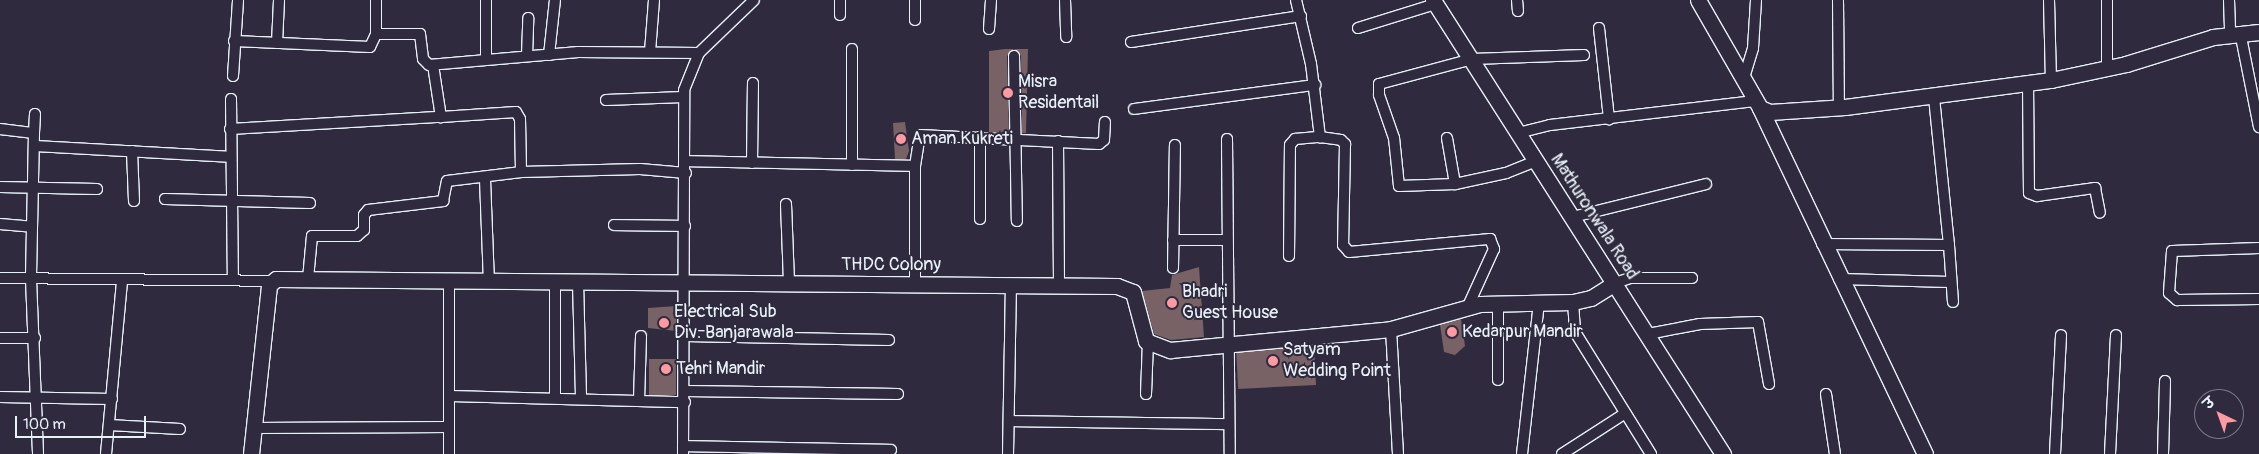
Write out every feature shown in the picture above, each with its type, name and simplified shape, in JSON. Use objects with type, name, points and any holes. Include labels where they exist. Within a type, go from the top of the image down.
[{"type":"street","points":[[233,76],[238,0]]},
{"type":"street","points":[[277,42],[279,0]]},
{"type":"street","points":[[234,41],[366,48],[372,45],[376,34],[376,0]]},
{"type":"street","points":[[486,0],[486,59]]},
{"type":"street","points":[[549,55],[555,0]]},
{"type":"street","points":[[650,52],[654,0]]},
{"type":"street","points":[[840,0],[840,15]]},
{"type":"street","points":[[915,0],[915,20]]},
{"type":"street","points":[[989,29],[991,0]]},
{"type":"street","points":[[1065,0],[1066,37]]},
{"type":"street","points":[[1296,0],[1301,16],[1314,86],[1320,137]]},
{"type":"street","points":[[1517,0],[1518,11]]},
{"type":"street","points":[[1698,0],[1756,105],[1925,454]]},
{"type":"street","points":[[1743,82],[1753,48],[1756,0]]},
{"type":"street","points":[[1838,0],[1839,108]]},
{"type":"street","points":[[2049,0],[2051,80]]},
{"type":"street","points":[[2107,0],[2107,69]]},
{"type":"street","points":[[2229,0],[2235,33],[2259,127]]},
{"type":"street","points":[[751,1],[699,52],[687,77],[683,96],[686,167],[683,450],[892,450]]},
{"type":"street","points":[[1358,28],[1434,2]]},
{"type":"street","name":"Mathuronwala Road","points":[[1434,2],[1574,217],[1723,454]]},
{"type":"street","points":[[1131,42],[1301,16]]},
{"type":"street","points":[[527,56],[528,18]]},
{"type":"street","points":[[1599,28],[1609,119]]},
{"type":"street","points":[[1518,133],[1609,119],[1756,105],[1770,112],[1839,108],[1934,97],[2051,80],[2107,69],[2235,33],[2259,32]]},
{"type":"street","points":[[376,34],[420,34],[424,62],[433,65],[527,56],[699,52]]},
{"type":"street","points":[[852,50],[852,165]]},
{"type":"street","points":[[1536,161],[1506,173],[1455,184],[1400,186],[1394,138],[1378,86],[1472,59],[1584,55]]},
{"type":"street","points":[[1014,56],[1018,139],[1017,221]]},
{"type":"street","points":[[433,65],[442,117]]},
{"type":"street","points":[[2028,82],[2029,193],[2037,196],[2094,188],[2100,214]]},
{"type":"street","points":[[752,164],[753,83]]},
{"type":"street","points":[[1134,109],[1314,86]]},
{"type":"street","points":[[606,100],[683,96]]},
{"type":"street","points":[[1934,97],[1953,302]]},
{"type":"street","points":[[231,99],[229,156],[233,280]]},
{"type":"street","points":[[230,128],[516,112],[520,119],[521,172]]},
{"type":"street","points":[[34,114],[35,146],[31,279],[35,338],[34,398],[38,454]]},
{"type":"street","points":[[915,284],[916,166],[920,135],[1102,143],[1105,122]]},
{"type":"street","points":[[0,129],[34,133]]},
{"type":"street","points":[[980,137],[980,219]]},
{"type":"street","points":[[1290,256],[1290,145],[1295,139],[1320,137],[1340,140],[1345,144],[1342,238],[1348,252],[1492,241],[1491,259],[1468,306]]},
{"type":"street","points":[[1448,138],[1455,184]]},
{"type":"street","points":[[1228,140],[1230,454]]},
{"type":"street","points":[[1058,141],[1059,285]]},
{"type":"street","points":[[1173,268],[1175,145]]},
{"type":"street","points":[[35,146],[229,156]]},
{"type":"street","points":[[132,151],[134,201]]},
{"type":"street","points":[[308,279],[312,236],[357,236],[364,230],[364,215],[368,210],[430,205],[442,201],[447,181],[485,178],[521,172],[752,164],[916,166]]},
{"type":"street","points":[[485,178],[489,281]]},
{"type":"street","points":[[1574,217],[1706,184]]},
{"type":"street","points":[[0,187],[34,189],[97,188]]},
{"type":"street","points":[[165,199],[310,203]]},
{"type":"street","points":[[786,204],[789,283]]},
{"type":"street","points":[[0,224],[32,227]]},
{"type":"street","points":[[614,225],[685,226]]},
{"type":"street","points":[[1173,240],[1228,240]]},
{"type":"street","points":[[1822,244],[1949,245]]},
{"type":"street","points":[[2259,248],[2172,251],[2169,293],[2177,300],[2259,299]]},
{"type":"street","points":[[0,278],[270,281],[251,454]]},
{"type":"street","points":[[1146,394],[1148,343],[1170,350],[1230,345],[1313,334],[1391,330],[1468,306],[1498,302],[1573,302],[1591,298],[1615,283],[1630,278],[1692,278]]},
{"type":"street","name":"THDC Colony","points":[[270,281],[308,279],[1117,286],[1133,292],[1148,343]]},
{"type":"street","points":[[1839,279],[1950,282]]},
{"type":"street","points":[[106,454],[122,280]]},
{"type":"street","points":[[449,454],[450,281]]},
{"type":"street","points":[[555,282],[555,398]]},
{"type":"street","points":[[578,282],[581,397]]},
{"type":"street","points":[[1008,454],[1011,286]]},
{"type":"street","points":[[1498,302],[1498,380]]},
{"type":"street","points":[[1573,302],[1575,332],[1624,414],[1651,454]]},
{"type":"street","points":[[1522,454],[1539,303]]},
{"type":"street","points":[[1648,334],[1700,324],[1758,322],[1769,384]]},
{"type":"street","points":[[1391,330],[1398,454]]},
{"type":"street","points":[[2055,454],[2061,335]]},
{"type":"street","points":[[2110,454],[2116,335]]},
{"type":"street","points":[[638,400],[641,336]]},
{"type":"street","points":[[685,336],[889,340]]},
{"type":"street","points":[[0,338],[35,338]]},
{"type":"street","points":[[2163,454],[2165,382]]},
{"type":"street","points":[[450,396],[581,397],[638,400],[685,396],[898,394]]},
{"type":"street","points":[[1826,394],[1835,454]]},
{"type":"street","points":[[0,397],[112,399]]},
{"type":"street","points":[[1562,454],[1624,414]]},
{"type":"street","points":[[1009,422],[1229,424]]},
{"type":"street","points":[[109,425],[180,429]]},
{"type":"street","points":[[253,428],[449,427]]},
{"type":"building","points":[[1014,49],[1007,56],[1009,133],[989,132],[989,51]]},
{"type":"building","points":[[1014,49],[1028,49],[1026,133],[1022,133],[1021,56]]},
{"type":"building","name":"Aman Kukreti","points":[[905,122],[909,151],[906,159],[895,159],[893,123]]},
{"type":"building","name":"Bhadri Guest House","points":[[1199,267],[1204,337],[1171,340],[1154,334],[1142,291],[1170,288],[1172,275]]},
{"type":"building","name":"Electrical Sub Div. Banjarawala","points":[[677,306],[676,331],[648,328],[648,308]]},
{"type":"building","name":"Kedarpur Mandir","points":[[1461,319],[1465,346],[1455,355],[1444,352],[1440,325]]},
{"type":"building","name":"Satyam Wedding Point","points":[[1314,346],[1316,385],[1238,389],[1236,350]]},
{"type":"building","name":"Tehri Mandir","points":[[649,359],[676,359],[676,395],[649,395]]},
{"type":"place","name":"Misra Residentail","points":[[1008,93]]},
{"type":"place","name":"Aman Kukreti","points":[[901,139]]},
{"type":"place","name":"Bhadri Guest House","points":[[1172,303]]},
{"type":"place","name":"Electrical Sub Div. Banjarawala","points":[[664,323]]},
{"type":"place","name":"Kedarpur Mandir","points":[[1452,332]]},
{"type":"place","name":"Satyam Wedding Point","points":[[1273,361]]},
{"type":"place","name":"Tehri Mandir","points":[[666,369]]}]
